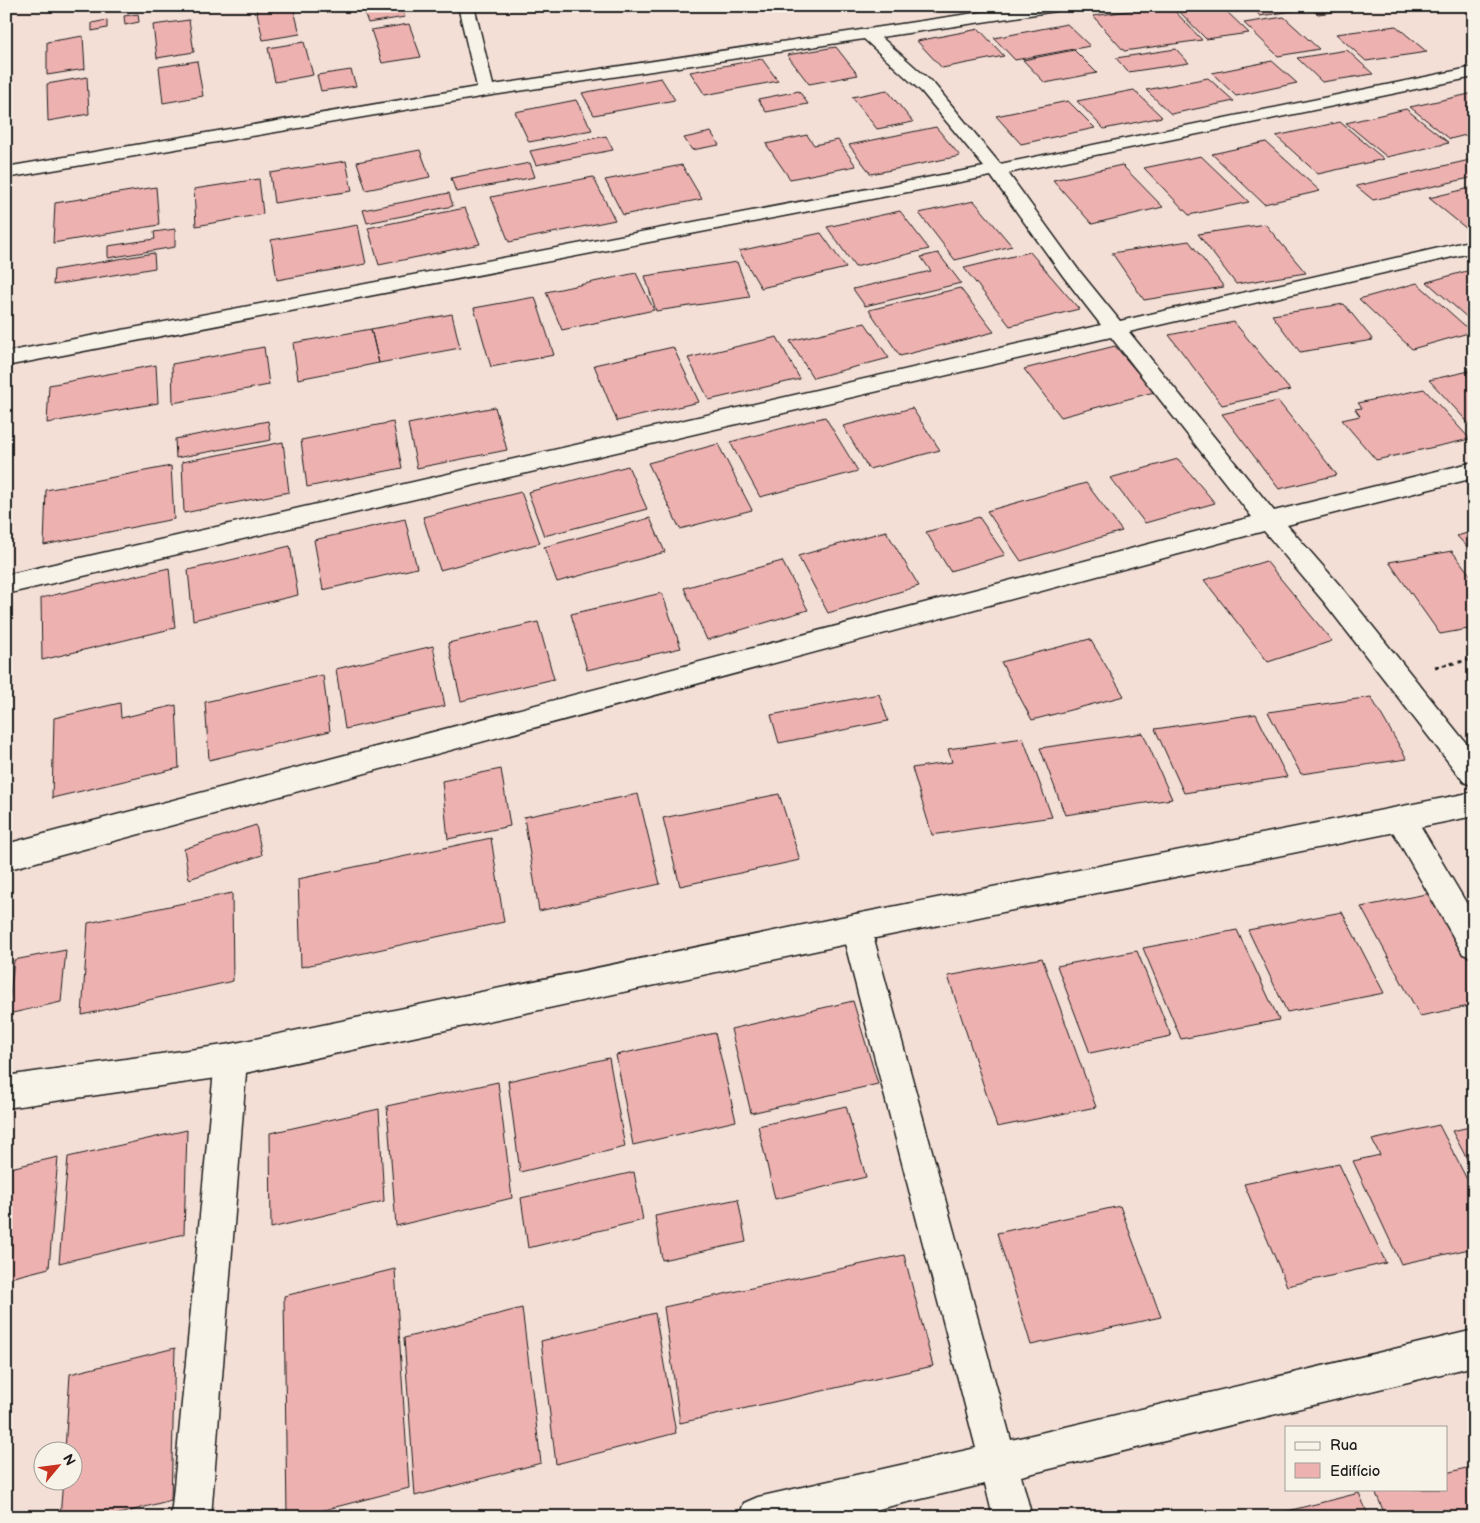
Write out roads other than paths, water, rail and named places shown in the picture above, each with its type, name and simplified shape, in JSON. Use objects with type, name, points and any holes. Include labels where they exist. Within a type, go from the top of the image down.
[{"type":"street","points":[[466,6],[486,91]]},
{"type":"street","points":[[6,173],[486,91],[1056,6]]},
{"type":"street","points":[[868,34],[928,88],[996,170],[1070,272],[1269,521],[1333,595],[1474,774]]},
{"type":"street","points":[[6,359],[996,170],[1474,72]]},
{"type":"street","points":[[6,585],[1474,246]]},
{"type":"street","points":[[6,857],[1269,521],[1474,470]]},
{"type":"street","points":[[6,1092],[231,1060],[856,928],[1474,804]]},
{"type":"street","points":[[1401,819],[1474,944]]},
{"type":"street","points":[[856,928],[1013,1517]]},
{"type":"street","points":[[191,1517],[231,1060]]},
{"type":"street","points":[[758,1517],[999,1462],[1474,1348]]}]
